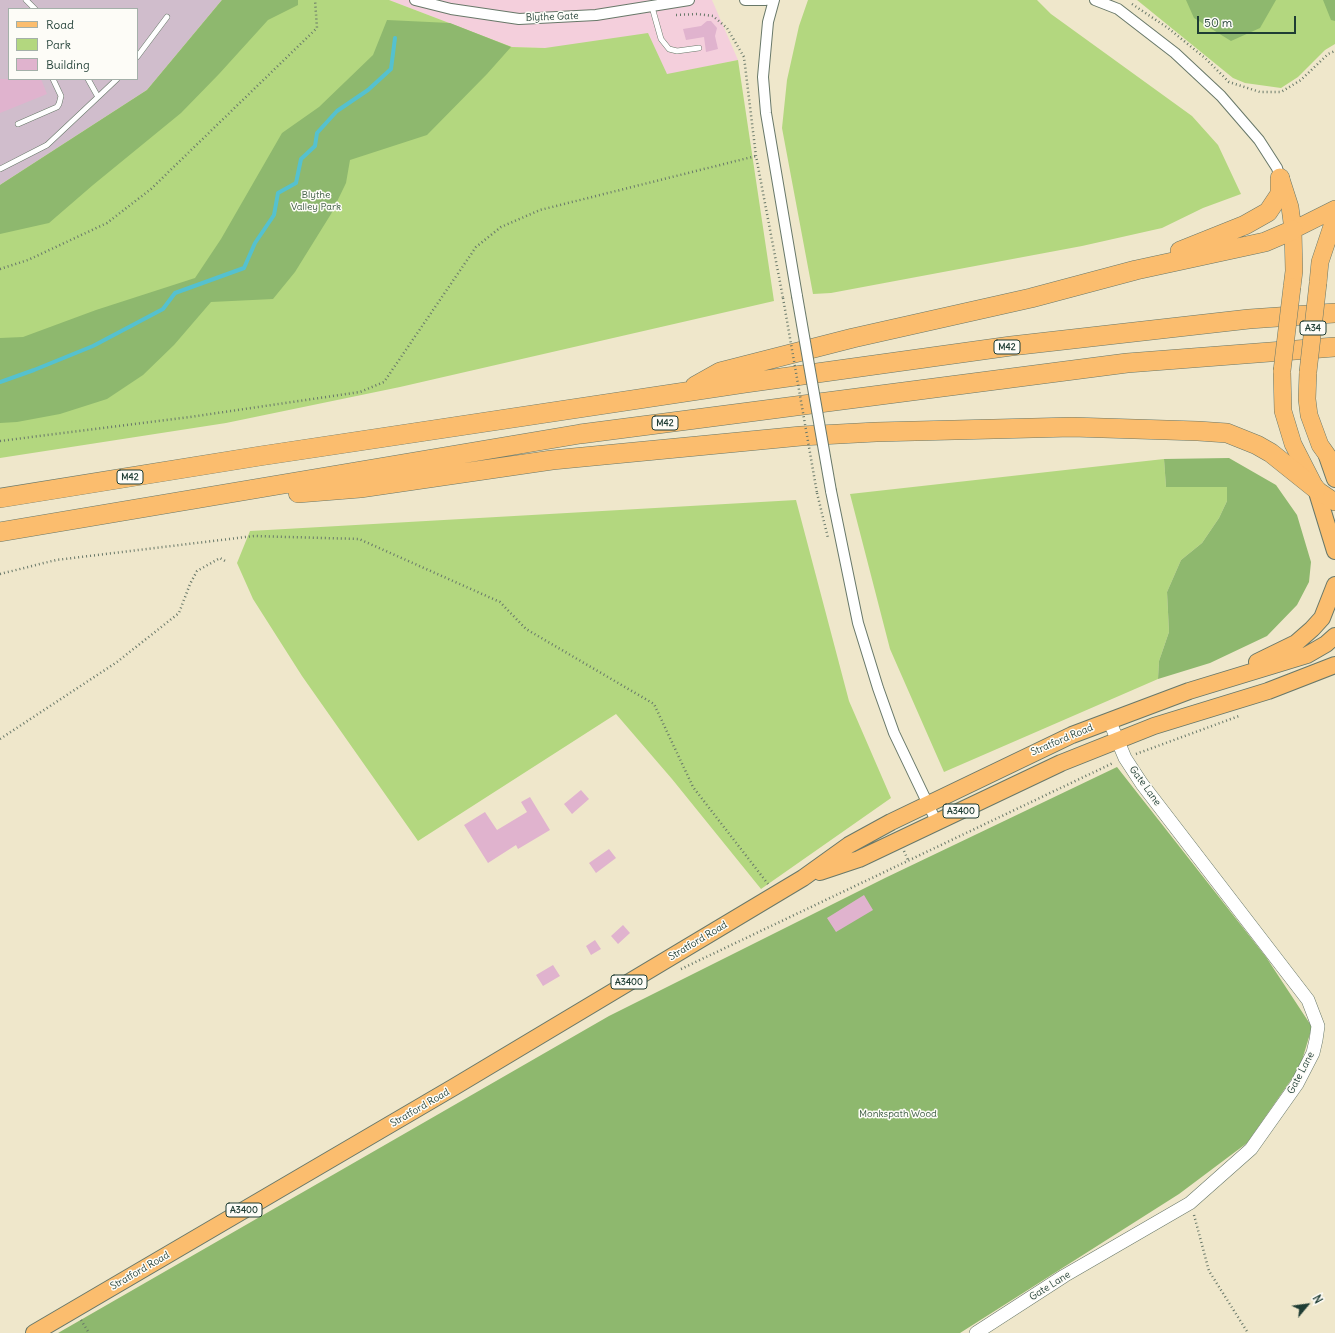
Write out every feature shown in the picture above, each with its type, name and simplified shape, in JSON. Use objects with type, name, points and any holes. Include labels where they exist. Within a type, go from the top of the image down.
[{"type":"highway","points":[[1280,178],[1290,207],[1293,230],[1294,271],[1282,371],[1282,396],[1286,424],[1293,444],[1316,489]]},
{"type":"highway","points":[[1136,270],[1245,225],[1268,212],[1280,194],[1280,178]]},
{"type":"highway","points":[[681,393],[720,372],[853,338],[1031,298],[1136,270],[1265,242],[1335,209]]},
{"type":"highway","name":"A34","points":[[1331,461],[1314,431],[1309,415],[1307,399],[1308,372],[1320,262],[1335,217]]},
{"type":"highway","name":"M42","points":[[0,498],[260,456],[681,393],[1011,346],[1249,319],[1335,313]]},
{"type":"highway","name":"M42","points":[[0,532],[588,433],[1127,363],[1335,347]]},
{"type":"highway","points":[[169,503],[360,488],[552,460],[800,436],[1052,427],[1183,430],[1227,433],[1257,445],[1271,453],[1316,489],[1335,502]]},
{"type":"main road","points":[[1331,461],[1335,479]]},
{"type":"main road","points":[[1316,489],[1335,551]]},
{"type":"main road","points":[[1189,691],[1266,658],[1296,643],[1322,618],[1335,585]]},
{"type":"main road","name":"Stratford Road","points":[[34,1333],[454,1087],[803,878],[849,845],[890,822],[1072,735],[1189,691],[1307,655],[1326,644],[1335,636]]},
{"type":"main road","name":"Stratford Road","points":[[803,878],[858,860],[1061,763],[1154,726],[1268,691],[1335,665]]},
{"type":"street","name":"Blythe Gate","points":[[415,0],[451,9],[519,19],[596,15],[689,0]]},
{"type":"street","points":[[745,0],[766,0]]},
{"type":"street","points":[[774,0],[768,22],[763,77],[766,113],[831,491],[858,623],[878,688],[894,733],[937,823]]},
{"type":"street","points":[[1095,0],[1118,9],[1175,53],[1221,96],[1259,140],[1277,168],[1280,178]]},
{"type":"street","name":"Gate Lane","points":[[976,1333],[1064,1276],[1190,1202],[1251,1149],[1297,1084],[1313,1053],[1318,1026],[1308,1000],[1142,784],[1125,758],[1109,720]]},
{"type":"lane","points":[[26,0],[34,8]]},
{"type":"lane","points":[[652,7],[661,39],[669,49],[677,51],[699,48]]},
{"type":"lane","points":[[138,56],[167,17]]},
{"type":"lane","points":[[18,124],[57,107],[61,96],[53,80]]},
{"type":"lane","points":[[89,80],[98,97]]},
{"type":"lane","points":[[0,169],[47,145],[116,80]]},
{"type":"path","points":[[0,269],[28,260],[107,223],[151,189],[317,28],[315,0]]},
{"type":"path","points":[[1127,0],[1168,28],[1205,58],[1229,82],[1260,92],[1281,92],[1301,80],[1328,54],[1335,51]]},
{"type":"path","points":[[654,17],[697,14],[713,16],[727,28],[744,57],[756,156],[783,298],[817,493]]},
{"type":"path","points":[[0,441],[190,417],[360,392],[384,382],[476,247],[501,227],[540,210],[756,156]]},
{"type":"path","points":[[0,574],[56,560],[254,536],[359,539],[500,602],[526,629],[654,704],[693,787],[776,894]]},
{"type":"path","points":[[0,739],[117,662],[179,613],[190,584],[197,571],[220,558],[227,562]]},
{"type":"path","points":[[908,860],[1125,758]]},
{"type":"path","points":[[1190,1202],[1209,1271],[1248,1333]]},
{"type":"shaded area","points":[[0,0],[222,0],[147,90],[0,185]]},
{"type":"shaded area","points":[[389,0],[712,0],[738,60],[667,75],[545,48],[511,47]]},
{"type":"green space","name":"Blythe Valley Park","points":[[222,0],[389,0],[512,47],[545,48],[648,33],[667,74],[738,60],[774,301],[400,387],[226,423],[0,458],[0,185],[147,90]]},
{"type":"green space","points":[[222,0],[298,0],[298,5],[268,20],[181,113],[49,223],[0,234],[0,185],[147,90]]},
{"type":"green space","points":[[808,0],[1037,0],[1051,14],[1192,116],[1218,145],[1241,194],[1203,208],[1162,228],[1082,246],[831,293],[813,294],[782,128],[787,80],[799,26]]},
{"type":"green space","points":[[1137,0],[1335,0],[1335,44],[1325,50],[1298,77],[1281,88],[1245,83],[1233,78]]},
{"type":"green space","points":[[1186,0],[1276,0],[1260,28],[1231,41],[1194,18]]},
{"type":"green space","points":[[1323,0],[1335,0],[1335,21],[1331,20]]},
{"type":"green space","points":[[387,20],[450,23],[511,47],[487,74],[427,135],[350,160],[346,183],[331,214],[295,272],[273,299],[211,302],[174,345],[143,375],[107,399],[60,414],[17,422],[0,423],[0,338],[23,337],[96,310],[195,278],[221,239],[282,133],[319,107],[373,55]]},
{"type":"green space","points":[[1229,458],[1276,485],[1297,515],[1311,562],[1309,582],[1297,605],[1267,636],[1210,663],[1158,679],[1159,661],[1169,632],[1167,592],[1181,560],[1202,543],[1219,518],[1227,501],[1227,487],[1166,487],[1164,459]]},
{"type":"green space","points":[[1164,459],[1166,487],[1227,487],[1227,501],[1219,518],[1202,543],[1181,560],[1167,592],[1169,632],[1159,661],[1158,679],[944,772],[890,649],[850,494]]},
{"type":"green space","points":[[796,500],[849,701],[891,798],[761,889],[672,779],[616,714],[418,841],[302,676],[253,599],[237,563],[250,531]]},
{"type":"green space","name":"Monkspath Wood","points":[[1117,767],[1266,957],[1312,1027],[1300,1067],[1247,1143],[1179,1194],[960,1333],[58,1333],[609,1016],[885,878]]},
{"type":"building","points":[[707,21],[711,21],[717,28],[715,36],[718,49],[706,52],[704,37],[686,40],[683,29],[701,26]]},
{"type":"building","points":[[0,79],[41,80],[47,94],[0,113]]},
{"type":"building","points":[[581,790],[589,799],[572,814],[564,804]]},
{"type":"building","points":[[530,797],[550,830],[518,849],[516,845],[488,863],[464,825],[485,812],[497,830],[527,812],[521,802]]},
{"type":"building","points":[[609,849],[616,858],[596,873],[589,863]]},
{"type":"building","points":[[864,895],[873,910],[836,932],[827,918]]},
{"type":"building","points":[[623,925],[630,933],[618,944],[611,936]]},
{"type":"building","points":[[595,940],[601,949],[591,955],[586,946]]},
{"type":"building","points":[[553,965],[560,976],[543,986],[536,975]]},
{"type":"waterway","points":[[0,382],[93,346],[163,309],[175,293],[244,268],[255,243],[274,215],[278,193],[296,183],[301,159],[315,146],[317,133],[337,111],[368,90],[391,69],[395,38]]}]
